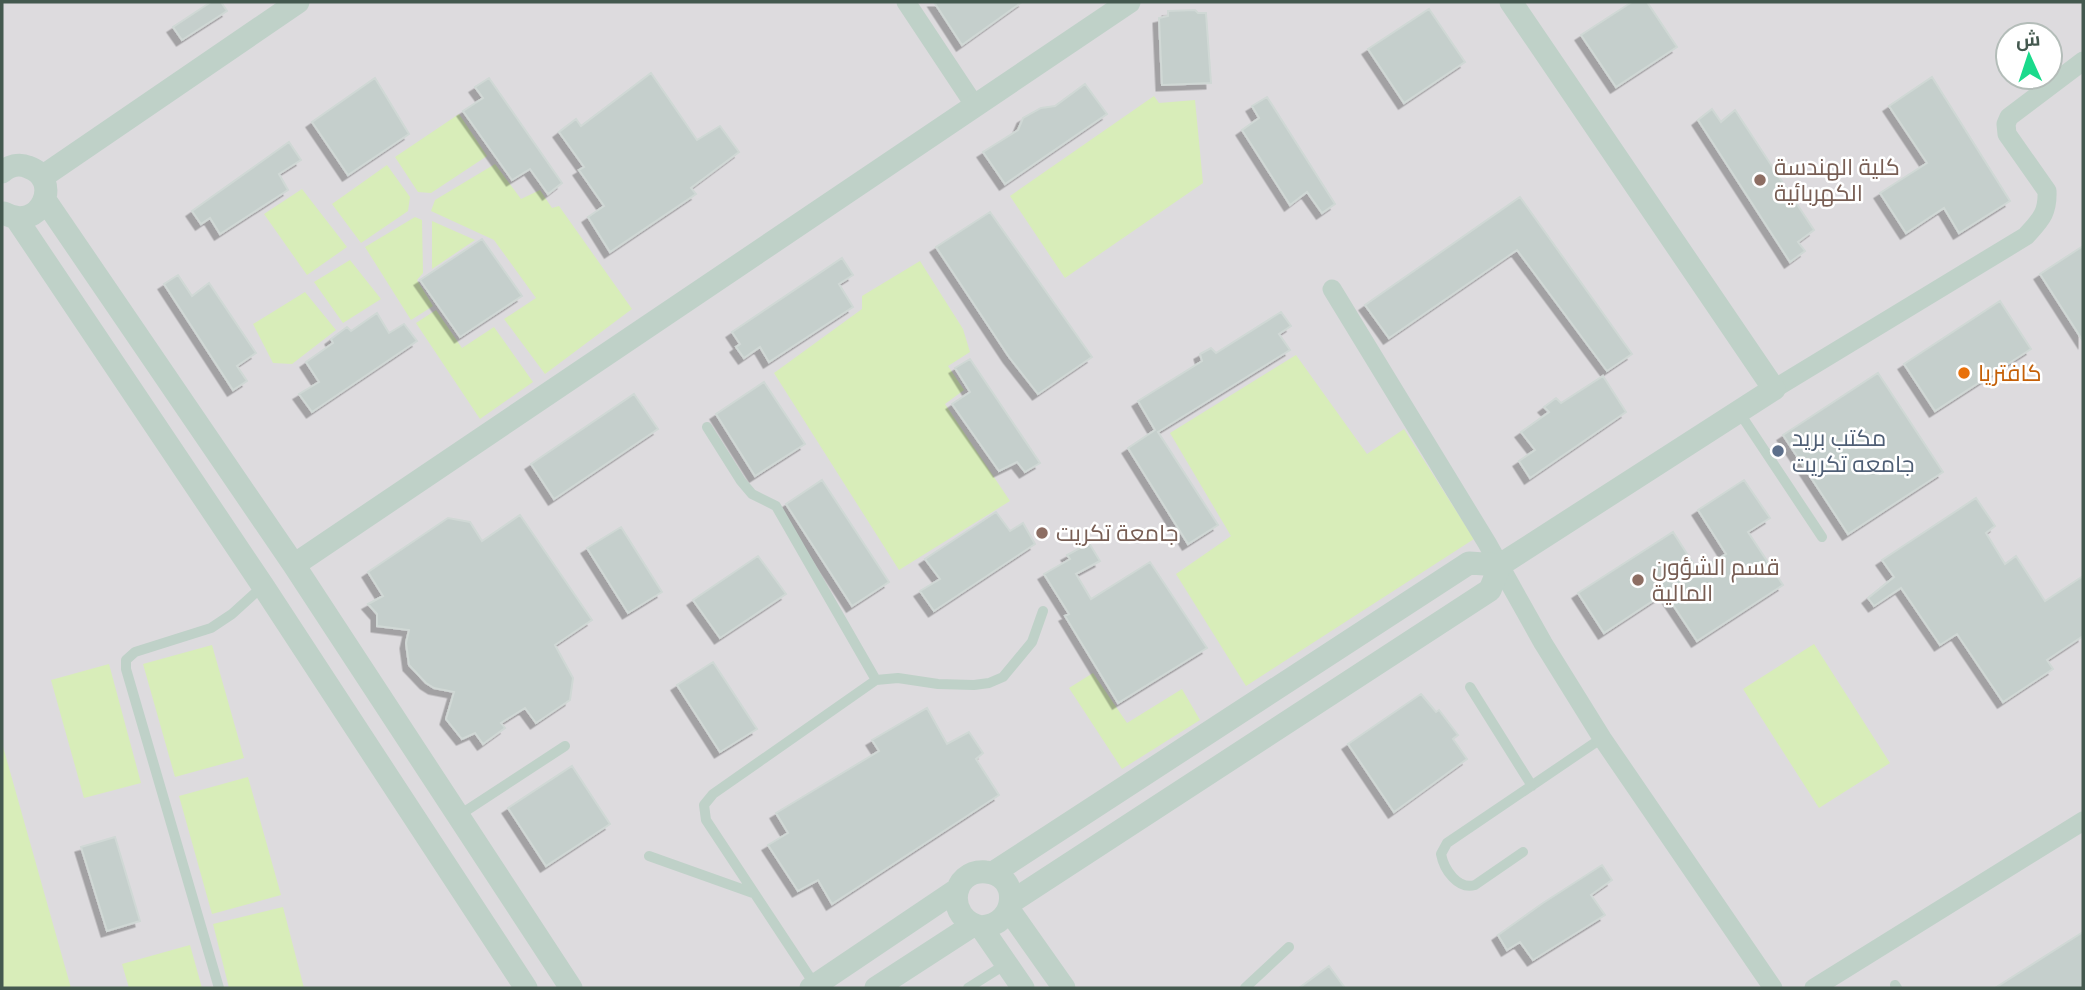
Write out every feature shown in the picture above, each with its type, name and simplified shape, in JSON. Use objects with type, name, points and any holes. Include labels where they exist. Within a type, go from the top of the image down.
[{"type":"street","points":[[9,214],[25,217],[33,214],[43,189],[298,2]]},
{"type":"street","points":[[906,2],[975,106]]},
{"type":"street","points":[[295,565],[1129,2]]},
{"type":"street","points":[[1511,2],[1774,389]]},
{"type":"street","points":[[876,988],[977,926],[998,923],[1010,906],[1490,590],[1500,565],[1774,389],[2026,236],[2045,215],[2047,191],[2007,134],[2006,124],[2009,117],[2083,61]]},
{"type":"street","points":[[3,168],[22,165],[37,171],[43,189],[295,565],[571,988]]},
{"type":"street","points":[[9,214],[264,586],[526,988]]},
{"type":"street","points":[[1332,289],[1602,738],[1773,988]]},
{"type":"street","points":[[993,873],[1468,563],[1500,565]]},
{"type":"street","points":[[1814,988],[2083,821]]},
{"type":"street","points":[[813,987],[958,889],[969,876],[977,872],[993,873],[1007,884],[1010,906],[1064,988]]},
{"type":"street","points":[[958,889],[958,910],[964,919],[977,926],[1023,988]]},
{"type":"lane","points":[[1739,411],[1822,537]]},
{"type":"lane","points":[[707,427],[752,494],[776,506],[876,680]]},
{"type":"lane","points":[[219,988],[126,669],[126,660],[135,652],[211,628],[264,586]]},
{"type":"lane","points":[[813,987],[706,820],[704,805],[713,794],[876,680],[898,678],[938,684],[974,685],[1003,677],[1032,642],[1043,611]]},
{"type":"lane","points":[[1470,687],[1532,786]]},
{"type":"lane","points":[[1522,852],[1478,884],[1469,887],[1457,883],[1441,854],[1447,844],[1602,738]]},
{"type":"lane","points":[[458,816],[565,746]]},
{"type":"lane","points":[[649,856],[754,893]]},
{"type":"lane","points":[[1245,988],[1289,947]]},
{"type":"lane","points":[[968,988],[1006,964]]},
{"type":"shaded area","name":"جامعة تكريت","points":[[2,2],[2083,2],[2083,988],[2,988]]},
{"type":"green space","points":[[1154,96],[1159,103],[1195,100],[1203,183],[1065,278],[1010,196]]},
{"type":"green space","points":[[459,114],[487,156],[431,193],[418,192],[395,157]]},
{"type":"green space","points":[[495,164],[521,199],[540,190],[552,208],[559,206],[632,309],[545,374],[504,319],[536,298],[494,240],[431,211],[435,200]]},
{"type":"green space","points":[[387,165],[410,197],[408,211],[361,243],[332,204]]},
{"type":"green space","points":[[302,189],[347,247],[307,275],[264,214]]},
{"type":"green space","points":[[415,217],[422,220],[423,273],[417,280],[433,306],[411,320],[365,247]]},
{"type":"green space","points":[[432,221],[475,240],[432,269]]},
{"type":"green space","points":[[350,260],[381,299],[343,323],[314,282]]},
{"type":"green space","points":[[920,261],[963,329],[970,352],[948,366],[964,390],[945,404],[1010,501],[899,570],[774,373],[862,309],[862,296]]},
{"type":"green space","points":[[305,292],[336,330],[292,364],[273,363],[253,324]]},
{"type":"green space","points":[[436,310],[462,348],[494,327],[533,382],[480,419],[416,323]]},
{"type":"green space","points":[[1296,355],[1367,454],[1404,429],[1474,539],[1246,686],[1176,574],[1231,536],[1170,433]]},
{"type":"green space","points":[[1814,644],[1890,763],[1819,808],[1743,689]]},
{"type":"green space","points":[[212,645],[244,758],[175,777],[143,664]]},
{"type":"green space","points":[[109,664],[141,783],[84,798],[51,680]]},
{"type":"green space","points":[[1093,673],[1127,723],[1182,689],[1200,720],[1122,769],[1069,688]]},
{"type":"green space","points":[[2,743],[71,988],[2,988]]},
{"type":"green space","points":[[248,777],[281,895],[212,914],[179,796]]},
{"type":"green space","points":[[283,907],[304,988],[229,988],[213,924]]},
{"type":"green space","points":[[190,945],[202,988],[129,988],[122,964]]},
{"type":"building","points":[[211,2],[221,2],[227,11],[182,40],[173,27]]},
{"type":"building","points":[[934,2],[1022,2],[962,45]]},
{"type":"building","points":[[1632,2],[1647,2],[1677,47],[1616,87],[1581,35]]},
{"type":"building","points":[[1429,9],[1465,62],[1404,103],[1368,49]]},
{"type":"building","points":[[1195,10],[1198,13],[1206,13],[1211,83],[1162,85],[1159,18],[1168,16],[1168,11]]},
{"type":"building","points":[[651,73],[697,140],[720,126],[739,152],[691,188],[696,194],[610,252],[588,217],[604,206],[579,170],[584,167],[559,132],[576,119],[581,126]]},
{"type":"building","points":[[1932,77],[2010,201],[1959,233],[1944,208],[1906,233],[1880,193],[1927,163],[1889,106]]},
{"type":"building","points":[[375,78],[409,134],[348,175],[312,122]]},
{"type":"building","points":[[489,78],[562,183],[548,194],[530,169],[512,180],[463,111],[483,98],[475,87]]},
{"type":"building","points":[[1085,84],[1107,114],[1005,184],[983,152],[1018,130],[1023,118],[1041,108],[1055,106]]},
{"type":"building","points":[[1267,97],[1335,204],[1322,213],[1307,192],[1290,205],[1242,130],[1259,118],[1252,106]]},
{"type":"building","points":[[1712,109],[1721,122],[1735,110],[1814,230],[1798,242],[1805,251],[1790,262],[1698,120]]},
{"type":"building","points":[[289,142],[301,160],[279,174],[288,190],[220,234],[210,218],[201,224],[192,211]]},
{"type":"building","points":[[1520,197],[1632,354],[1607,371],[1517,250],[1389,338],[1365,305]]},
{"type":"building","points":[[990,212],[1092,357],[1038,394],[1009,357],[936,247]]},
{"type":"building","points":[[482,239],[522,296],[460,337],[420,280]]},
{"type":"building","points":[[2083,246],[2083,341],[2040,274]]},
{"type":"building","points":[[842,258],[853,275],[839,284],[853,307],[769,362],[760,347],[744,358],[736,347],[740,344],[732,332]]},
{"type":"building","points":[[178,275],[192,296],[209,283],[256,353],[237,366],[247,381],[233,390],[164,284]]},
{"type":"building","points":[[2000,301],[2031,349],[1935,411],[1904,364]]},
{"type":"building","points":[[1281,312],[1291,326],[1279,334],[1290,350],[1158,432],[1218,525],[1188,544],[1128,448],[1155,430],[1138,401],[1202,361],[1200,354],[1211,348],[1216,353]]},
{"type":"building","points":[[377,313],[389,333],[404,324],[417,341],[312,412],[299,394],[319,382],[306,362],[333,343],[331,339],[347,327],[351,331]]},
{"type":"building","points":[[970,359],[1040,463],[1025,472],[1017,462],[999,471],[952,404],[970,392],[955,368]]},
{"type":"building","points":[[1878,373],[1943,472],[1848,534],[1783,435]]},
{"type":"building","points":[[1603,376],[1626,412],[1530,478],[1519,461],[1535,450],[1521,432],[1549,412],[1544,407],[1556,398],[1561,403]]},
{"type":"building","points":[[764,382],[805,444],[755,476],[716,414]]},
{"type":"building","points":[[634,394],[658,429],[554,499],[531,464]]},
{"type":"building","points":[[822,480],[889,582],[852,606],[786,504]]},
{"type":"building","points":[[1744,480],[1770,518],[1748,532],[1783,585],[1697,641],[1665,593],[1604,633],[1578,593],[1673,532],[1698,571],[1726,554],[1698,510]]},
{"type":"building","points":[[1976,498],[1995,526],[1986,533],[2005,564],[2016,556],[2045,601],[2083,576],[2083,636],[2047,660],[2053,669],[2003,702],[1957,634],[1940,645],[1901,588],[1874,606],[1868,598],[1894,577],[1882,560]]},
{"type":"building","points":[[996,512],[1010,531],[1023,523],[1035,544],[934,611],[920,591],[940,579],[925,559]]},
{"type":"building","points":[[520,515],[592,620],[555,645],[573,678],[570,700],[536,723],[525,708],[501,723],[505,728],[483,744],[475,733],[462,739],[446,719],[454,692],[434,688],[409,665],[406,643],[409,630],[377,626],[377,614],[368,604],[383,596],[368,572],[448,518],[470,522],[482,541]]},
{"type":"building","points":[[621,527],[662,592],[628,613],[587,548]]},
{"type":"building","points":[[1089,543],[1100,561],[1076,574],[1091,599],[1150,562],[1207,648],[1118,703],[1065,616],[1069,614],[1044,574],[1070,559],[1067,555]]},
{"type":"building","points":[[758,556],[786,594],[720,638],[693,600]]},
{"type":"building","points":[[713,662],[757,729],[720,752],[677,685]]},
{"type":"building","points":[[1421,694],[1436,712],[1439,710],[1458,735],[1453,739],[1467,759],[1394,812],[1348,744]]},
{"type":"building","points":[[927,708],[947,744],[969,732],[983,753],[976,759],[999,795],[832,904],[818,880],[798,891],[768,845],[788,833],[776,813],[879,751],[872,740]]},
{"type":"building","points":[[572,766],[610,824],[546,866],[508,808]]},
{"type":"building","points":[[115,837],[140,921],[107,931],[81,847]]},
{"type":"building","points":[[1602,865],[1612,880],[1591,895],[1605,915],[1533,960],[1520,942],[1507,950],[1498,935]]},
{"type":"building","points":[[2083,932],[2083,988],[1995,988]]},
{"type":"building","points":[[1329,966],[1345,988],[1299,988]]},
{"type":"place","name":"كلية الهندسة الكهربائية","points":[[1760,180]]},
{"type":"place","name":"كافتريا","points":[[1964,373]]},
{"type":"place","name":"مكتب بريد جامعه تكريت","points":[[1778,451]]},
{"type":"place","name":"جامعة تكريت","points":[[1042,533]]},
{"type":"place","name":"قسم الشؤون المالية","points":[[1638,580]]}]
